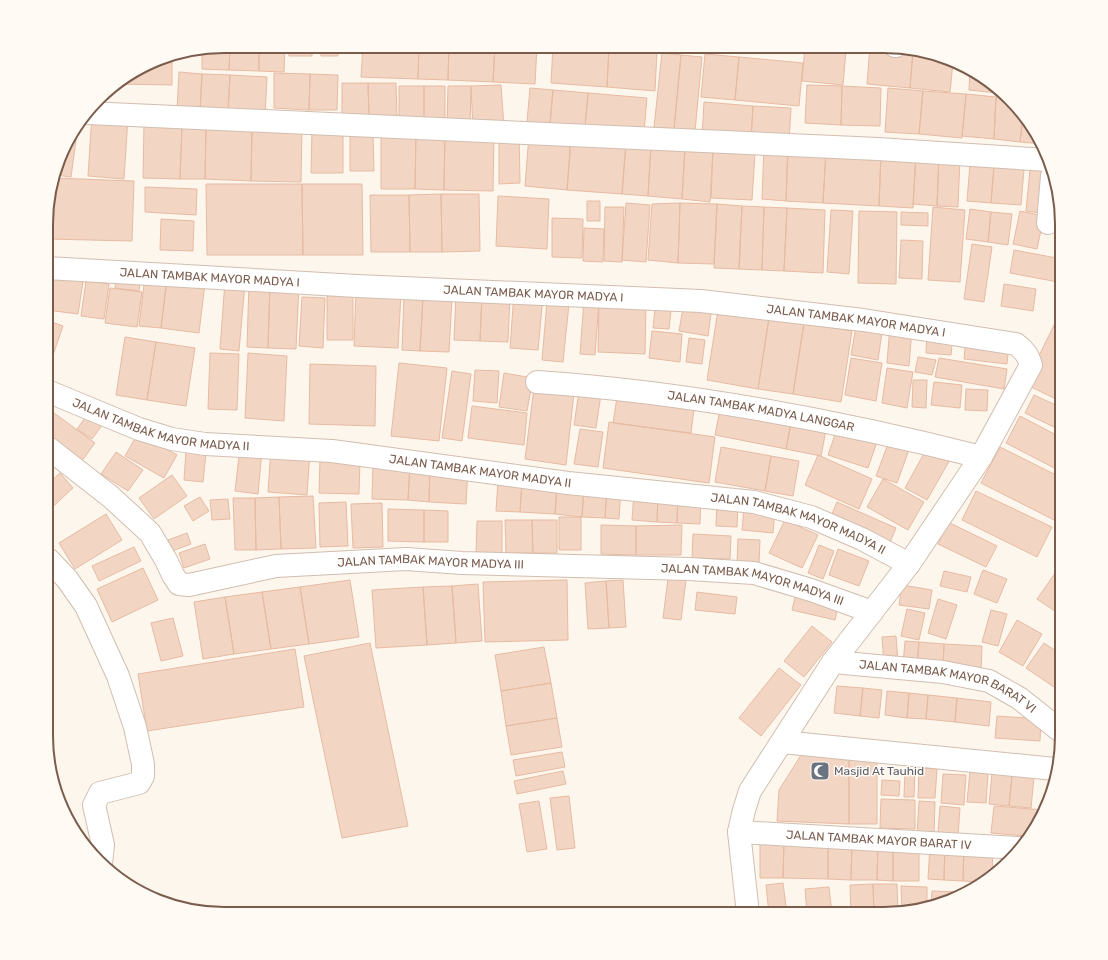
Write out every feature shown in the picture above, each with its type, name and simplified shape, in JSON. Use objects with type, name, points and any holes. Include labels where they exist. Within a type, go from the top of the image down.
[{"type":"street","points":[[93,113],[878,149],[1043,160]]},
{"type":"street","points":[[1048,223],[1051,187]]},
{"type":"street","name":"JALAN TAMBAK MAYOR MADYA I","points":[[53,268],[357,286],[700,301],[863,320],[1016,344],[1028,355],[1031,365],[981,457]]},
{"type":"street","name":"JALAN TAMBAK MADYA LANGGAR","points":[[537,382],[645,392],[720,402],[832,422],[981,457]]},
{"type":"street","name":"JALAN TAMBAK MAYOR MADYA II","points":[[53,393],[139,429],[172,439],[206,444],[332,451],[568,483],[754,502],[811,517],[862,539],[909,564]]},
{"type":"street","name":"JALAN TAMBAK MAYOR MADYA III","points":[[53,452],[112,497],[150,533],[166,560],[172,575],[179,584],[188,585],[276,566],[406,559],[462,563],[689,569],[754,573],[811,590],[872,612]]},
{"type":"street","points":[[747,907],[738,832],[750,791],[833,662],[909,564],[981,457]]},
{"type":"street","points":[[53,564],[67,579],[86,606],[118,676],[135,727],[143,764],[143,776],[139,783],[100,793],[96,799],[94,805],[103,846],[101,855]]},
{"type":"street","name":"JALAN TAMBAK MAYOR BARAT VI","points":[[833,662],[943,672],[989,682],[1019,698],[1055,722]]},
{"type":"street","points":[[782,742],[1052,769]]},
{"type":"street","name":"JALAN TAMBAK MAYOR BARAT IV","points":[[738,832],[1014,848]]},
{"type":"building","points":[[230,53],[229,70],[202,69],[202,54]]},
{"type":"building","points":[[230,53],[259,53],[259,71],[229,70]]},
{"type":"building","points":[[259,53],[285,53],[284,72],[259,71]]},
{"type":"building","points":[[289,53],[312,53],[312,56],[289,56]]},
{"type":"building","points":[[321,53],[338,53],[338,56],[321,56]]},
{"type":"building","points":[[363,53],[419,53],[418,79],[361,77]]},
{"type":"building","points":[[419,53],[449,53],[448,80],[418,79]]},
{"type":"building","points":[[449,53],[495,53],[493,82],[448,80]]},
{"type":"building","points":[[495,53],[537,53],[535,84],[493,82]]},
{"type":"building","points":[[553,53],[609,53],[607,87],[551,83]]},
{"type":"building","points":[[609,53],[657,53],[655,91],[607,87]]},
{"type":"building","points":[[662,53],[681,55],[674,129],[654,127]]},
{"type":"building","points":[[804,53],[846,53],[843,85],[802,81]]},
{"type":"building","points":[[869,53],[895,53],[913,55],[910,88],[867,84]]},
{"type":"building","points":[[705,54],[739,57],[735,100],[701,97]]},
{"type":"building","points":[[681,55],[702,57],[695,131],[674,129]]},
{"type":"building","points":[[913,55],[952,67],[950,92],[910,88]]},
{"type":"building","points":[[739,57],[803,63],[799,106],[735,100]]},
{"type":"building","points":[[172,61],[172,85],[126,84],[158,66]]},
{"type":"building","points":[[179,72],[202,74],[200,111],[177,110]]},
{"type":"building","points":[[274,73],[310,74],[309,110],[274,108]]},
{"type":"building","points":[[202,74],[230,75],[228,112],[200,111]]},
{"type":"building","points":[[310,74],[338,75],[337,110],[309,110]]},
{"type":"building","points":[[230,75],[267,77],[265,115],[228,112]]},
{"type":"building","points":[[970,76],[994,93],[969,90]]},
{"type":"building","points":[[342,83],[368,83],[369,117],[342,117]]},
{"type":"building","points":[[368,83],[396,83],[397,116],[369,117]]},
{"type":"building","points":[[501,85],[504,127],[473,129],[471,86]]},
{"type":"building","points":[[807,85],[842,86],[841,125],[805,123]]},
{"type":"building","points":[[399,86],[424,86],[424,118],[399,118]]},
{"type":"building","points":[[424,86],[445,86],[445,118],[424,118]]},
{"type":"building","points":[[448,86],[471,86],[470,127],[447,126]]},
{"type":"building","points":[[842,86],[881,88],[880,126],[841,125]]},
{"type":"building","points":[[530,88],[553,90],[550,124],[527,122]]},
{"type":"building","points":[[888,88],[923,91],[919,134],[885,132]]},
{"type":"building","points":[[553,90],[588,93],[585,127],[550,124]]},
{"type":"building","points":[[923,91],[966,94],[962,138],[919,134]]},
{"type":"building","points":[[588,93],[647,98],[644,132],[585,127]]},
{"type":"building","points":[[966,94],[996,97],[994,139],[962,136]]},
{"type":"building","points":[[996,97],[1000,98],[1013,111],[1022,123],[1020,142],[994,139]]},
{"type":"building","points":[[704,102],[753,106],[751,140],[702,137]]},
{"type":"building","points":[[753,106],[791,108],[789,143],[751,140]]},
{"type":"building","points":[[92,115],[128,117],[124,179],[88,176]]},
{"type":"building","points":[[1022,123],[1035,143],[1020,142]]},
{"type":"building","points":[[144,124],[182,125],[180,179],[143,178]]},
{"type":"building","points":[[182,125],[206,126],[205,179],[180,179]]},
{"type":"building","points":[[206,126],[252,126],[251,181],[205,179]]},
{"type":"building","points":[[252,126],[302,128],[301,182],[251,181]]},
{"type":"building","points":[[312,130],[343,131],[343,173],[311,173]]},
{"type":"building","points":[[381,131],[416,131],[415,189],[381,189]]},
{"type":"building","points":[[416,131],[445,133],[444,190],[415,189]]},
{"type":"building","points":[[350,133],[373,133],[374,171],[350,171]]},
{"type":"building","points":[[445,133],[494,133],[493,191],[444,190]]},
{"type":"building","points":[[519,133],[520,183],[499,184],[499,134]]},
{"type":"building","points":[[529,135],[571,138],[567,190],[525,186]]},
{"type":"building","points":[[76,138],[71,177],[60,176],[66,158]]},
{"type":"building","points":[[571,138],[626,143],[622,194],[567,190]]},
{"type":"building","points":[[626,143],[651,145],[648,196],[622,194]]},
{"type":"building","points":[[651,145],[685,148],[682,199],[648,196]]},
{"type":"building","points":[[764,147],[788,148],[786,201],[762,199]]},
{"type":"building","points":[[685,148],[713,150],[710,202],[682,199]]},
{"type":"building","points":[[788,148],[826,150],[823,203],[786,201]]},
{"type":"building","points":[[713,150],[755,153],[752,200],[711,198]]},
{"type":"building","points":[[826,150],[881,153],[879,206],[823,203]]},
{"type":"building","points":[[881,153],[916,155],[913,208],[879,206]]},
{"type":"building","points":[[916,155],[939,156],[937,206],[913,204]]},
{"type":"building","points":[[939,156],[960,158],[958,207],[937,206]]},
{"type":"building","points":[[1031,160],[1043,162],[1045,168],[1041,213],[1026,211]]},
{"type":"building","points":[[970,164],[994,166],[991,203],[967,201]]},
{"type":"building","points":[[994,166],[1024,169],[1021,205],[991,203]]},
{"type":"building","points":[[59,178],[134,181],[132,241],[53,239],[54,202]]},
{"type":"building","points":[[206,184],[302,184],[303,255],[207,255]]},
{"type":"building","points":[[302,184],[362,184],[363,255],[303,255]]},
{"type":"building","points":[[145,187],[197,189],[196,215],[145,212]]},
{"type":"building","points":[[441,194],[442,252],[410,252],[409,195]]},
{"type":"building","points":[[441,194],[479,194],[480,251],[442,252]]},
{"type":"building","points":[[370,195],[409,195],[410,252],[371,252]]},
{"type":"building","points":[[498,196],[549,199],[547,249],[496,246]]},
{"type":"building","points":[[587,201],[600,201],[600,221],[587,221]]},
{"type":"building","points":[[626,203],[650,205],[646,262],[622,260]]},
{"type":"building","points":[[680,203],[717,204],[714,264],[678,263]]},
{"type":"building","points":[[680,203],[678,263],[648,260],[652,204]]},
{"type":"building","points":[[717,204],[742,206],[739,269],[714,268]]},
{"type":"building","points":[[742,206],[764,207],[762,270],[739,269]]},
{"type":"building","points":[[605,207],[624,207],[622,262],[604,261]]},
{"type":"building","points":[[764,207],[787,208],[784,271],[762,270]]},
{"type":"building","points":[[933,207],[965,210],[960,282],[928,280]]},
{"type":"building","points":[[787,208],[825,210],[823,273],[784,271]]},
{"type":"building","points":[[970,209],[991,212],[988,242],[966,239]]},
{"type":"building","points":[[831,210],[853,211],[849,274],[827,272]]},
{"type":"building","points":[[859,211],[897,212],[896,284],[858,283]]},
{"type":"building","points":[[1020,211],[1044,216],[1037,249],[1013,244]]},
{"type":"building","points":[[901,212],[928,213],[928,226],[901,225]]},
{"type":"building","points":[[991,212],[1012,214],[1008,245],[988,242]]},
{"type":"building","points":[[552,218],[583,219],[582,258],[552,257]]},
{"type":"building","points":[[161,219],[194,221],[193,251],[160,250]]},
{"type":"building","points":[[584,228],[604,229],[603,262],[583,261]]},
{"type":"building","points":[[901,240],[923,241],[922,279],[899,278]]},
{"type":"building","points":[[972,244],[992,247],[984,302],[964,299]]},
{"type":"building","points":[[1014,250],[1055,258],[1055,281],[1010,273]]},
{"type":"building","points":[[53,272],[84,275],[78,314],[53,311]]},
{"type":"building","points":[[117,272],[141,276],[139,291],[115,288]]},
{"type":"building","points":[[145,276],[167,279],[161,328],[139,326]]},
{"type":"building","points":[[167,279],[205,283],[199,333],[161,328]]},
{"type":"building","points":[[86,281],[109,284],[104,319],[81,316]]},
{"type":"building","points":[[225,281],[245,283],[239,351],[220,349]]},
{"type":"building","points":[[249,283],[270,284],[268,348],[247,347]]},
{"type":"building","points":[[270,284],[299,285],[296,349],[268,348]]},
{"type":"building","points":[[1004,284],[1036,289],[1033,311],[1001,306]]},
{"type":"building","points":[[110,288],[142,292],[137,327],[105,323]]},
{"type":"building","points":[[356,291],[401,294],[398,348],[354,346]]},
{"type":"building","points":[[327,293],[353,293],[353,340],[327,340]]},
{"type":"building","points":[[456,293],[482,295],[480,341],[454,340]]},
{"type":"building","points":[[514,293],[543,296],[538,350],[510,348]]},
{"type":"building","points":[[404,295],[423,297],[420,351],[402,350]]},
{"type":"building","points":[[482,295],[510,296],[508,342],[480,341]]},
{"type":"building","points":[[302,297],[325,298],[323,348],[299,346]]},
{"type":"building","points":[[423,297],[452,298],[449,352],[420,351]]},
{"type":"building","points":[[584,300],[599,301],[595,355],[580,354]]},
{"type":"building","points":[[599,300],[646,302],[645,354],[598,352]]},
{"type":"building","points":[[656,300],[672,301],[669,329],[653,328]]},
{"type":"building","points":[[547,302],[569,304],[563,362],[542,360]]},
{"type":"building","points":[[684,302],[712,306],[708,336],[679,331]]},
{"type":"building","points":[[718,310],[769,318],[758,389],[707,380]]},
{"type":"building","points":[[769,318],[804,323],[793,394],[758,389]]},
{"type":"building","points":[[857,321],[883,326],[878,360],[851,355]]},
{"type":"building","points":[[53,322],[63,326],[53,355]]},
{"type":"building","points":[[804,323],[852,331],[841,402],[793,394]]},
{"type":"building","points":[[1055,323],[1055,399],[1025,384]]},
{"type":"building","points":[[890,326],[912,328],[909,366],[887,363]]},
{"type":"building","points":[[652,331],[682,334],[680,362],[649,358]]},
{"type":"building","points":[[927,333],[953,335],[951,355],[926,353]]},
{"type":"building","points":[[125,337],[156,342],[147,400],[116,395]]},
{"type":"building","points":[[689,338],[705,340],[702,364],[686,362]]},
{"type":"building","points":[[966,338],[1009,343],[1007,364],[964,359]]},
{"type":"building","points":[[156,342],[195,348],[186,406],[147,400]]},
{"type":"building","points":[[210,353],[239,354],[237,410],[208,409]]},
{"type":"building","points":[[248,353],[287,356],[284,421],[245,418]]},
{"type":"building","points":[[918,357],[936,360],[932,375],[915,372]]},
{"type":"building","points":[[851,358],[882,363],[876,401],[845,395]]},
{"type":"building","points":[[939,358],[1007,369],[1004,389],[935,377]]},
{"type":"building","points":[[399,363],[447,368],[439,441],[391,436]]},
{"type":"building","points":[[310,364],[376,366],[375,426],[309,424]]},
{"type":"building","points":[[887,368],[913,372],[907,408],[882,403]]},
{"type":"building","points":[[475,370],[499,371],[497,403],[473,401]]},
{"type":"building","points":[[452,371],[471,374],[462,441],[442,438]]},
{"type":"building","points":[[504,373],[533,378],[527,411],[499,407]]},
{"type":"building","points":[[913,380],[927,380],[926,408],[912,407]]},
{"type":"building","points":[[934,382],[962,385],[960,408],[931,405]]},
{"type":"building","points":[[534,388],[574,393],[566,465],[525,459]]},
{"type":"building","points":[[966,389],[988,390],[987,411],[965,410]]},
{"type":"building","points":[[579,391],[601,394],[596,428],[574,425]]},
{"type":"building","points":[[618,391],[695,401],[691,433],[613,423]]},
{"type":"building","points":[[1034,395],[1055,405],[1055,428],[1025,413]]},
{"type":"building","points":[[721,404],[792,418],[786,449],[715,435]]},
{"type":"building","points":[[472,406],[527,413],[524,445],[468,438]]},
{"type":"building","points":[[90,411],[105,421],[92,439],[77,429]]},
{"type":"building","points":[[54,413],[95,443],[81,462],[53,441]]},
{"type":"building","points":[[1020,416],[1055,434],[1055,468],[1006,443]]},
{"type":"building","points":[[792,418],[827,425],[821,456],[786,449]]},
{"type":"building","points":[[609,422],[715,437],[709,483],[603,468]]},
{"type":"building","points":[[838,426],[878,439],[868,468],[828,455]]},
{"type":"building","points":[[580,429],[603,432],[598,467],[574,464]]},
{"type":"building","points":[[138,433],[177,455],[164,478],[125,456]]},
{"type":"building","points":[[891,436],[911,444],[897,483],[876,476]]},
{"type":"building","points":[[928,446],[951,458],[927,500],[905,488]]},
{"type":"building","points":[[721,447],[771,456],[765,491],[715,482]]},
{"type":"building","points":[[1000,447],[1055,474],[1055,520],[981,483]]},
{"type":"building","points":[[240,448],[262,450],[258,494],[235,491]]},
{"type":"building","points":[[271,448],[310,451],[307,495],[268,492]]},
{"type":"building","points":[[186,451],[206,453],[203,482],[184,480]]},
{"type":"building","points":[[116,452],[143,470],[128,491],[101,474]]},
{"type":"building","points":[[818,455],[872,479],[859,509],[805,485]]},
{"type":"building","points":[[771,456],[799,461],[793,496],[765,491]]},
{"type":"building","points":[[320,459],[360,461],[359,494],[319,493]]},
{"type":"building","points":[[373,464],[410,466],[408,500],[372,499]]},
{"type":"building","points":[[410,466],[430,467],[429,502],[408,500]]},
{"type":"building","points":[[430,467],[468,469],[466,504],[429,502]]},
{"type":"building","points":[[60,473],[73,488],[53,506],[53,479]]},
{"type":"building","points":[[172,475],[187,496],[154,519],[139,498]]},
{"type":"building","points":[[883,479],[924,502],[908,530],[867,507]]},
{"type":"building","points":[[498,481],[522,482],[520,512],[496,511]]},
{"type":"building","points":[[522,482],[557,485],[555,514],[520,512]]},
{"type":"building","points":[[557,485],[584,487],[582,517],[555,514]]},
{"type":"building","points":[[584,487],[607,488],[605,518],[582,517]]},
{"type":"building","points":[[607,488],[621,489],[619,519],[605,518]]},
{"type":"building","points":[[976,491],[1052,527],[1037,557],[962,520]]},
{"type":"building","points":[[634,493],[658,495],[657,522],[632,520]]},
{"type":"building","points":[[658,495],[678,496],[677,523],[657,522]]},
{"type":"building","points":[[313,496],[316,548],[281,549],[279,497]]},
{"type":"building","points":[[678,496],[701,497],[700,524],[677,523]]},
{"type":"building","points":[[200,497],[209,511],[193,521],[184,506]]},
{"type":"building","points":[[279,497],[281,549],[256,550],[255,498]]},
{"type":"building","points":[[233,498],[255,498],[256,550],[235,550]]},
{"type":"building","points":[[228,499],[230,519],[212,520],[210,500]]},
{"type":"building","points":[[717,501],[738,502],[737,527],[716,526]]},
{"type":"building","points":[[346,502],[348,546],[320,547],[319,503]]},
{"type":"building","points":[[837,502],[896,528],[888,547],[829,521]]},
{"type":"building","points":[[382,503],[383,547],[353,548],[351,504]]},
{"type":"building","points":[[744,507],[775,509],[773,533],[742,530]]},
{"type":"building","points":[[388,509],[424,510],[424,542],[388,541]]},
{"type":"building","points":[[424,510],[448,511],[448,542],[424,542]]},
{"type":"building","points":[[106,514],[122,540],[75,569],[59,543]]},
{"type":"building","points":[[559,517],[581,517],[581,550],[559,550]]},
{"type":"building","points":[[505,520],[532,520],[533,553],[506,553]]},
{"type":"building","points":[[532,520],[557,520],[557,553],[533,553]]},
{"type":"building","points":[[785,520],[818,535],[802,568],[769,553]]},
{"type":"building","points":[[477,521],[502,521],[502,555],[476,554]]},
{"type":"building","points":[[948,522],[997,546],[986,567],[938,544]]},
{"type":"building","points":[[601,525],[636,526],[636,555],[601,554]]},
{"type":"building","points":[[682,525],[681,555],[636,555],[636,526]]},
{"type":"building","points":[[187,533],[191,544],[172,551],[168,540]]},
{"type":"building","points":[[693,534],[731,536],[730,559],[692,558]]},
{"type":"building","points":[[738,539],[760,540],[759,564],[737,563]]},
{"type":"building","points":[[205,544],[210,559],[184,568],[179,553]]},
{"type":"building","points":[[819,545],[834,551],[823,579],[808,573]]},
{"type":"building","points":[[134,547],[141,561],[99,581],[92,566]]},
{"type":"building","points":[[838,549],[869,561],[859,586],[829,575]]},
{"type":"building","points":[[143,568],[158,600],[112,622],[97,589]]},
{"type":"building","points":[[983,570],[1007,579],[997,603],[974,594]]},
{"type":"building","points":[[944,571],[971,577],[967,592],[940,586]]},
{"type":"building","points":[[1055,573],[1055,611],[1037,599]]},
{"type":"building","points":[[668,578],[686,580],[681,620],[663,618]]},
{"type":"building","points":[[350,580],[359,637],[309,644],[300,587]]},
{"type":"building","points":[[567,580],[568,640],[485,642],[483,582]]},
{"type":"building","points":[[623,580],[626,627],[609,628],[606,581]]},
{"type":"building","points":[[606,581],[609,628],[588,629],[585,583]]},
{"type":"building","points":[[478,584],[482,641],[456,643],[452,586]]},
{"type":"building","points":[[902,585],[932,590],[929,609],[899,605]]},
{"type":"building","points":[[452,586],[456,643],[427,645],[423,587]]},
{"type":"building","points":[[300,587],[309,644],[271,649],[262,592]]},
{"type":"building","points":[[423,587],[427,645],[376,648],[372,590]]},
{"type":"building","points":[[262,592],[271,649],[234,654],[225,597]]},
{"type":"building","points":[[697,592],[737,597],[735,614],[695,610]]},
{"type":"building","points":[[796,593],[839,603],[835,620],[792,610]]},
{"type":"building","points":[[225,597],[234,654],[203,659],[194,602]]},
{"type":"building","points":[[938,599],[957,605],[946,639],[928,633]]},
{"type":"building","points":[[907,609],[925,613],[919,640],[901,636]]},
{"type":"building","points":[[991,610],[1007,614],[998,646],[982,642]]},
{"type":"building","points":[[173,618],[183,656],[161,661],[151,623]]},
{"type":"building","points":[[1017,620],[1042,634],[1023,666],[999,652]]},
{"type":"building","points":[[812,626],[832,642],[804,677],[784,661]]},
{"type":"building","points":[[896,636],[898,663],[884,665],[882,637]]},
{"type":"building","points":[[905,641],[919,642],[917,666],[903,665]]},
{"type":"building","points":[[919,642],[944,644],[943,667],[917,666]]},
{"type":"building","points":[[370,643],[408,826],[342,838],[304,656]]},
{"type":"building","points":[[1044,643],[1055,650],[1055,688],[1026,668]]},
{"type":"building","points":[[944,644],[982,646],[981,670],[943,667]]},
{"type":"building","points":[[544,647],[551,683],[501,691],[495,655]]},
{"type":"building","points":[[295,649],[304,707],[147,731],[138,674]]},
{"type":"building","points":[[779,668],[801,685],[761,736],[739,718]]},
{"type":"building","points":[[551,683],[557,718],[506,726],[501,691]]},
{"type":"building","points":[[837,686],[863,688],[860,716],[834,713]]},
{"type":"building","points":[[863,688],[882,690],[879,718],[860,716]]},
{"type":"building","points":[[887,691],[909,693],[907,718],[885,715]]},
{"type":"building","points":[[909,693],[928,695],[926,719],[907,718]]},
{"type":"building","points":[[928,695],[957,698],[955,722],[926,719]]},
{"type":"building","points":[[957,698],[991,702],[989,726],[955,722]]},
{"type":"building","points":[[997,716],[1041,719],[1040,741],[995,738]]},
{"type":"building","points":[[557,718],[562,747],[511,755],[506,726]]},
{"type":"building","points":[[562,752],[565,767],[516,776],[513,760]]},
{"type":"building","name":"Masjid At Tauhid","points":[[803,752],[849,752],[849,824],[777,821],[779,790]]},
{"type":"building","points":[[849,752],[877,753],[877,824],[849,824]]},
{"type":"building","points":[[919,768],[937,769],[935,798],[918,798]]},
{"type":"building","points":[[905,770],[915,771],[914,797],[904,797]]},
{"type":"building","points":[[563,771],[566,784],[517,794],[514,781]]},
{"type":"building","points":[[970,771],[988,773],[986,803],[967,802]]},
{"type":"building","points":[[992,773],[1012,775],[1009,806],[989,804]]},
{"type":"building","points":[[943,774],[966,775],[964,805],[941,803]]},
{"type":"building","points":[[1012,775],[1034,777],[1031,808],[1009,806]]},
{"type":"building","points":[[882,780],[900,781],[899,796],[881,795]]},
{"type":"building","points":[[569,796],[575,848],[557,850],[550,798]]},
{"type":"building","points":[[881,799],[915,800],[915,829],[880,828]]},
{"type":"building","points":[[539,801],[547,849],[527,852],[519,804]]},
{"type":"building","points":[[919,801],[935,802],[934,834],[917,834]]},
{"type":"building","points":[[940,806],[960,808],[958,835],[938,833]]},
{"type":"building","points":[[994,806],[1038,810],[1023,836],[991,833]]},
{"type":"building","points":[[760,841],[784,841],[783,878],[760,878]]},
{"type":"building","points":[[784,841],[828,842],[828,879],[783,878]]},
{"type":"building","points":[[828,842],[852,842],[851,880],[828,879]]},
{"type":"building","points":[[852,842],[878,843],[877,880],[851,880]]},
{"type":"building","points":[[878,843],[893,843],[893,881],[877,880]]},
{"type":"building","points":[[893,843],[919,843],[919,881],[893,881]]},
{"type":"building","points":[[930,845],[945,846],[944,880],[928,879]]},
{"type":"building","points":[[945,846],[964,846],[963,881],[944,880]]},
{"type":"building","points":[[964,846],[993,848],[992,869],[974,882],[963,881]]},
{"type":"building","points":[[783,883],[786,907],[768,907],[766,885]]},
{"type":"building","points":[[873,884],[897,884],[898,907],[874,907]]},
{"type":"building","points":[[873,884],[874,907],[851,907],[850,885]]},
{"type":"building","points":[[901,886],[927,887],[927,901],[902,906]]},
{"type":"building","points":[[829,887],[831,907],[806,907],[805,889]]},
{"type":"building","points":[[932,891],[954,892],[939,898],[931,900]]},
{"type":"place","name":"Masjid At Tauhid","points":[[820,771]]}]
